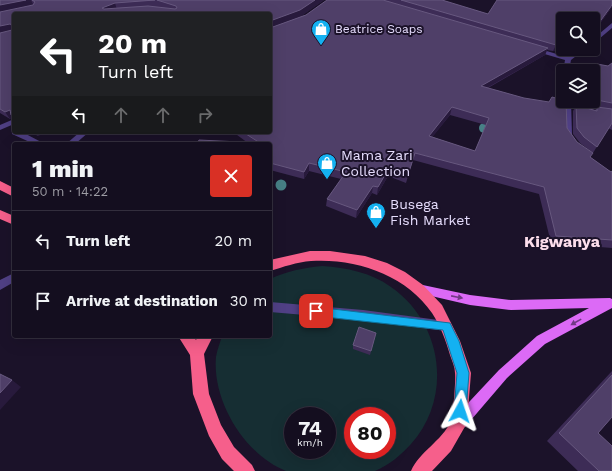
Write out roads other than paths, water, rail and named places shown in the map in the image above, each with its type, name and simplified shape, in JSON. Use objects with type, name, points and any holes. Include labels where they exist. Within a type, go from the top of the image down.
[{"type":"highway","points":[[0,185],[12,191]]},
{"type":"highway","points":[[0,214],[12,220]]},
{"type":"highway","points":[[272,264],[310,256],[330,256],[365,261],[400,276],[418,289],[437,309],[453,341],[463,373],[459,423],[445,445],[420,471]]},
{"type":"highway","points":[[186,338],[197,353],[201,394],[215,430],[228,453],[246,471]]},
{"type":"highway","points":[[197,353],[205,338]]},
{"type":"highway","points":[[228,453],[232,471]]},
{"type":"main road","points":[[418,289],[470,300],[511,305],[611,303]]},
{"type":"main road","points":[[459,423],[503,374],[541,340],[611,303]]},
{"type":"street","points":[[600,36],[612,25]]},
{"type":"street","points":[[524,46],[568,59]]},
{"type":"street","points":[[567,64],[568,59],[572,56]]},
{"type":"street","points":[[570,108],[568,135],[576,146]]},
{"type":"street","points":[[0,128],[12,122]]},
{"type":"street","points":[[0,128],[12,131]]},
{"type":"street","points":[[18,134],[36,142]]},
{"type":"street","points":[[72,142],[82,134]]},
{"type":"street","points":[[0,285],[12,278]]},
{"type":"street","points":[[272,307],[371,316],[446,326]]},
{"type":"place","name":"Beatrice Soaps","points":[[321,46]]},
{"type":"place","name":"Mama Zari Collection","points":[[327,180]]},
{"type":"place","name":"Busega Fish Market","points":[[376,229]]},
{"type":"district","name":"Kigwanya","points":[[562,241]]}]
